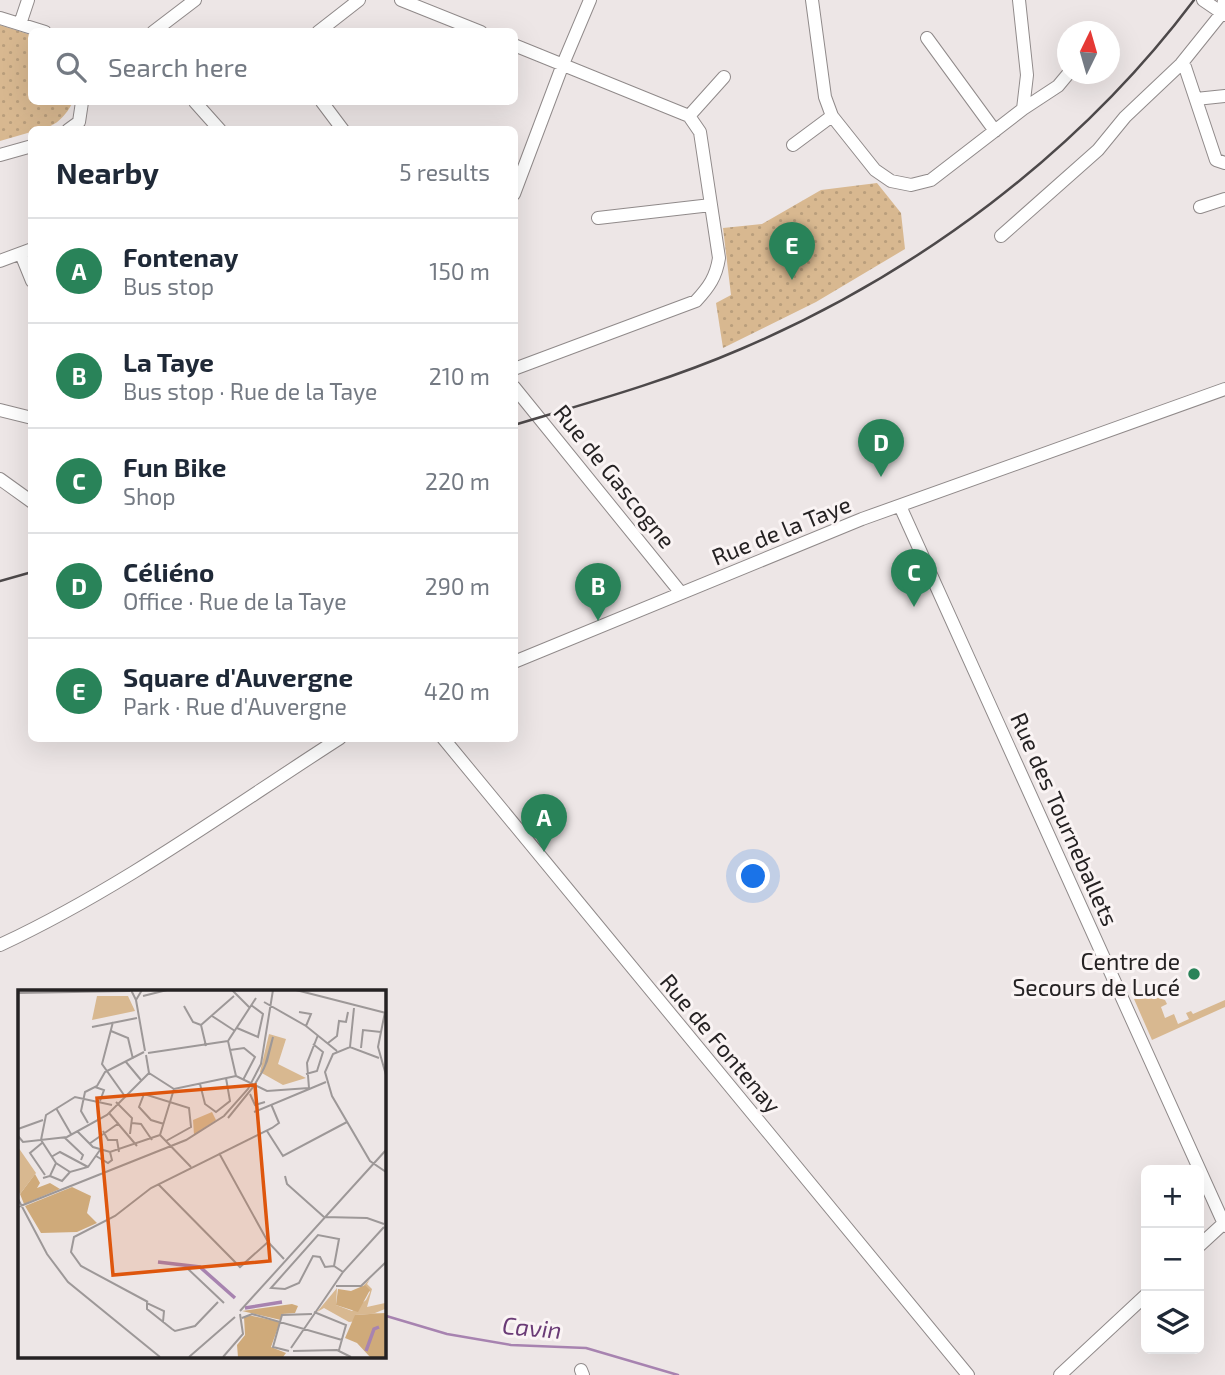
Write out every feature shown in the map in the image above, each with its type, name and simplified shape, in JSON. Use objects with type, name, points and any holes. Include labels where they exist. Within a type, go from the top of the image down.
[{"type":"street","points":[[20,24],[29,0]]},
{"type":"street","points":[[158,28],[195,0]]},
{"type":"street","points":[[323,28],[359,0]]},
{"type":"street","points":[[401,0],[461,28]]},
{"type":"street","points":[[518,183],[590,0]]},
{"type":"street","points":[[812,0],[825,97],[832,116],[875,170],[891,181],[911,185],[931,180],[1060,84]]},
{"type":"street","points":[[1019,0],[1027,75],[1023,109]]},
{"type":"street","points":[[1001,236],[1098,150],[1125,117],[1181,64],[1223,9],[1203,0]]},
{"type":"street","points":[[0,18],[32,28]]},
{"type":"street","points":[[927,38],[995,131]]},
{"type":"street","points":[[518,47],[689,116],[700,132],[719,258],[717,274],[696,301],[518,368]]},
{"type":"street","points":[[1181,64],[1185,67],[1216,160],[1225,163]]},
{"type":"street","points":[[689,116],[724,77]]},
{"type":"street","points":[[1196,99],[1225,96]]},
{"type":"street","points":[[77,126],[81,105]]},
{"type":"street","points":[[198,105],[216,126]]},
{"type":"street","points":[[324,105],[340,126]]},
{"type":"street","points":[[793,145],[832,116]]},
{"type":"street","points":[[0,155],[28,147]]},
{"type":"street","points":[[1200,207],[1225,200]]},
{"type":"street","points":[[598,218],[710,205]]},
{"type":"street","points":[[0,261],[26,251]]},
{"type":"street","name":"Rue de la Taye","points":[[518,660],[862,519],[1225,389]]},
{"type":"street","name":"Rue de Gascogne","points":[[518,392],[681,593]]},
{"type":"street","points":[[0,410],[28,417]]},
{"type":"street","points":[[0,479],[28,499]]},
{"type":"street","name":"Rue des Tourneballets","points":[[900,506],[1224,1225]]},
{"type":"street","points":[[0,945],[57,919],[334,742]]},
{"type":"street","name":"Rue de Fontenay","points":[[446,742],[968,1375]]},
{"type":"street","points":[[1204,1242],[1224,1225]]},
{"type":"street","points":[[1060,1375],[1141,1300]]},
{"type":"shaded area","points":[[0,25],[28,34],[28,105],[71,105],[66,114],[51,126],[28,126],[28,133],[0,141]]},
{"type":"shaded area","points":[[877,183],[901,213],[905,249],[816,302],[723,348],[716,303],[731,295],[723,228],[762,224],[821,190]]},
{"type":"shaded area","points":[[1146,994],[1165,1000],[1167,1004],[1161,1007],[1165,1018],[1174,1014],[1178,1024],[1189,1019],[1186,1013],[1191,1011],[1193,1014],[1225,1000],[1225,1007],[1152,1040],[1134,999]]},
{"type":"waterway","name":"Cavin","points":[[385,1316],[447,1334],[511,1345],[586,1348],[678,1375]]},
{"type":"railway","points":[[518,424],[657,381],[741,349],[806,319],[931,246],[990,204],[1047,158],[1099,109],[1149,56],[1194,0]]},
{"type":"railway","points":[[0,581],[28,573]]},
{"type":"place","name":"Square d'Auvergne","points":[[792,280]]},
{"type":"place","name":"Céliéno","points":[[881,477]]},
{"type":"place","name":"Fun Bike","points":[[914,607]]},
{"type":"place","name":"La Taye","points":[[598,621]]},
{"type":"place","name":"Fontenay","points":[[544,852]]},
{"type":"place","name":"Centre de Secours de Lucé","points":[[1194,974]]}]
